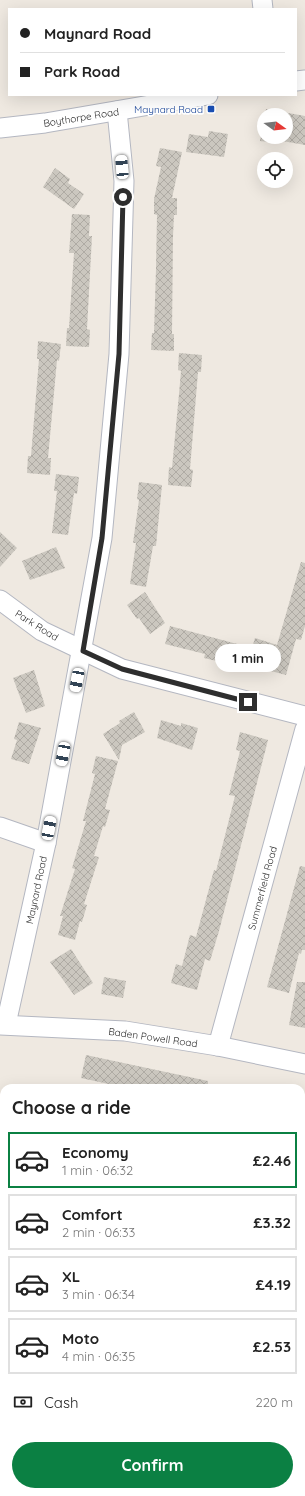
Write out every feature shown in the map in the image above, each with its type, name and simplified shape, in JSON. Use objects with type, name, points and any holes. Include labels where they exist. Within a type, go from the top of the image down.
[{"type":"street","name":"Boythorpe Road","points":[[0,128],[117,111],[202,96]]},
{"type":"street","name":"Maynard Road","points":[[3,1024],[46,843],[83,651],[102,538],[119,354],[124,181],[117,111]]},
{"type":"street","name":"Park Road","points":[[0,600],[42,631],[122,669],[305,716]]},
{"type":"street","name":"Summerfield Road","points":[[218,1046],[305,729]]},
{"type":"street","points":[[0,827],[46,843]]},
{"type":"street","name":"Baden Powell Road","points":[[3,1024],[125,1031],[218,1046],[305,1064]]},
{"type":"building","points":[[293,114],[305,116],[305,145],[293,143]]},
{"type":"building","points":[[209,131],[228,134],[224,157],[186,152],[189,134],[208,137]]},
{"type":"building","points":[[160,148],[182,152],[172,198],[177,198],[177,215],[174,215],[173,236],[172,334],[174,334],[174,351],[151,350],[152,333],[154,333],[156,269],[157,215],[154,214],[154,199],[161,167],[156,166]]},
{"type":"building","points":[[55,168],[70,179],[68,183],[84,194],[74,209],[43,187]]},
{"type":"building","points":[[72,214],[90,215],[89,236],[92,236],[87,329],[90,330],[89,347],[66,346],[67,328],[69,328],[74,253],[69,253]]},
{"type":"building","points":[[38,341],[61,344],[59,361],[57,360],[48,458],[51,458],[50,475],[27,473],[28,456],[31,456],[39,359],[37,359]]},
{"type":"building","points":[[179,353],[202,355],[201,372],[198,372],[190,469],[193,470],[191,487],[168,485],[169,467],[172,468],[181,371],[178,370]]},
{"type":"building","points":[[56,474],[79,477],[77,494],[74,493],[68,535],[52,533],[57,491],[54,491]]},
{"type":"building","points":[[139,482],[162,485],[156,546],[153,546],[146,587],[130,584],[136,543],[133,543],[139,500],[137,499]]},
{"type":"building","points":[[0,532],[17,548],[0,567]]},
{"type":"building","points":[[56,547],[65,568],[30,580],[22,561]]},
{"type":"building","points":[[301,562],[305,563],[305,626],[301,640],[296,639],[286,675],[222,658],[221,662],[204,658],[205,654],[165,644],[170,626],[252,648],[255,638],[277,645]]},
{"type":"building","points":[[145,592],[165,623],[150,634],[139,618],[137,619],[127,605]]},
{"type":"building","points":[[34,670],[45,706],[26,713],[13,678]]},
{"type":"building","points":[[134,712],[145,732],[122,745],[119,760],[103,734],[120,723],[119,721]]},
{"type":"building","points":[[161,720],[181,726],[181,723],[198,728],[192,750],[157,738]]},
{"type":"building","points":[[19,722],[41,728],[29,764],[11,759],[17,740],[14,739]]},
{"type":"building","points":[[240,732],[268,740],[219,931],[210,961],[205,959],[197,990],[171,983],[176,964],[182,966],[190,935],[196,937],[214,870],[216,871],[235,796],[229,795],[240,751],[236,750]]},
{"type":"building","points":[[96,756],[118,761],[105,809],[110,810],[105,827],[103,826],[94,856],[99,857],[84,904],[87,905],[82,922],[80,921],[75,940],[58,935],[63,916],[60,916],[75,869],[72,868],[86,821],[83,821],[95,774],[92,773]]},
{"type":"building","points":[[300,866],[305,867],[305,950],[302,950],[301,954],[299,953],[289,993],[267,987]]},
{"type":"building","points":[[71,949],[93,983],[74,995],[50,962]]},
{"type":"building","points":[[104,977],[126,981],[123,998],[101,994]]},
{"type":"building","points":[[297,982],[305,982],[305,1028],[289,1025]]},
{"type":"building","points":[[86,1055],[208,1081],[208,1084],[109,1084],[81,1078]]},
{"type":"place","name":"Maynard Road","points":[[211,109]]},
{"type":"route","points":[[123,197],[119,354],[102,538],[83,651],[122,669],[248,702]]}]
